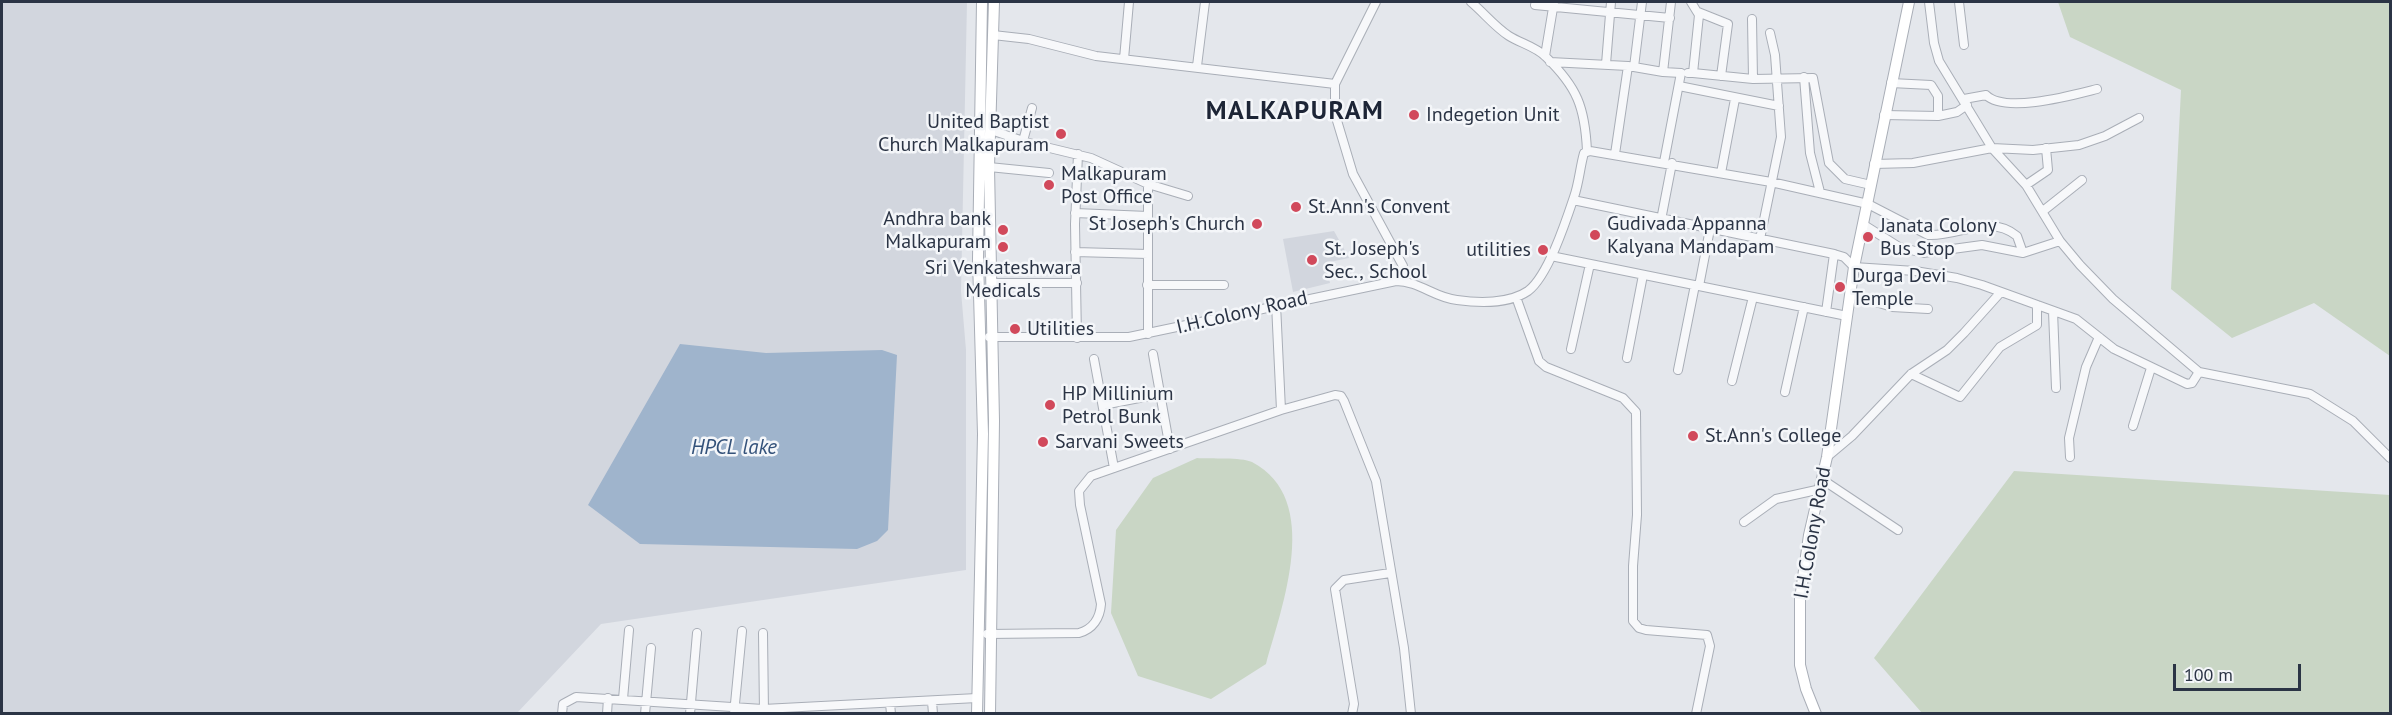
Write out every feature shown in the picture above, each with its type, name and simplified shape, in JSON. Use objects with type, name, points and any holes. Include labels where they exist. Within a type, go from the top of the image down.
[{"type":"main road","points":[[977,714],[983,434],[978,233],[982,2]]},
{"type":"main road","points":[[990,714],[994,421],[989,167],[994,2]]},
{"type":"main road","name":"I.H.Colony Road","points":[[1816,714],[1802,674],[1799,644],[1800,599],[1809,535],[1827,457],[1854,267],[1909,2]]},
{"type":"main road","points":[[978,233],[991,234]]},
{"type":"street","points":[[1124,59],[1129,2]]},
{"type":"street","points":[[1197,66],[1205,2]]},
{"type":"street","points":[[1376,2],[1335,84],[1335,114],[1353,174],[1403,266],[1404,281],[1455,300],[1480,301],[1516,297],[1540,279],[1573,201],[1583,155],[1587,151],[1585,123],[1579,99],[1562,72],[1548,59],[1508,35],[1471,2]]},
{"type":"street","points":[[1606,64],[1611,2]]},
{"type":"street","points":[[1615,154],[1642,16],[1642,2]]},
{"type":"street","points":[[1664,72],[1671,2]]},
{"type":"street","points":[[1691,2],[1698,12],[1728,24],[1721,76]]},
{"type":"street","points":[[1929,2],[1937,56],[1992,148],[2026,185],[2060,241],[2101,288],[2195,377]]},
{"type":"street","points":[[1959,2],[1964,45]]},
{"type":"street","points":[[1548,59],[1553,4]]},
{"type":"street","points":[[1535,5],[1587,6],[1611,13],[1670,18]]},
{"type":"street","points":[[1693,73],[1698,12]]},
{"type":"street","points":[[1752,20],[1753,78]]},
{"type":"street","points":[[1760,239],[1781,143],[1775,55],[1770,33]]},
{"type":"street","points":[[993,35],[1029,39],[1096,56],[1197,66],[1335,84]]},
{"type":"street","points":[[1548,59],[1631,66],[1681,74],[1776,79],[1813,78],[1829,163],[1845,179],[1871,185]]},
{"type":"street","points":[[1661,220],[1681,74]]},
{"type":"street","points":[[1804,77],[1810,153],[1820,192]]},
{"type":"street","points":[[1891,82],[1931,86],[1938,96],[1938,116]]},
{"type":"street","points":[[1679,86],[1779,106]]},
{"type":"street","points":[[1884,115],[1938,116],[1957,112],[1966,102],[1986,95],[1995,102],[2041,101],[2097,88]]},
{"type":"street","points":[[1721,173],[1735,99]]},
{"type":"street","points":[[1023,141],[1032,108]]},
{"type":"street","points":[[1874,164],[1913,164],[1992,148],[2046,148],[2058,145],[2079,145],[2097,139],[2139,118]]},
{"type":"street","points":[[991,130],[1023,141],[1078,154],[1116,168],[1148,184],[1188,196]]},
{"type":"street","points":[[2026,185],[2048,170],[2046,148]]},
{"type":"street","points":[[1587,151],[1668,163],[1820,192],[1868,204],[1928,235],[1938,236],[1979,225],[2006,228],[2017,236],[2023,253]]},
{"type":"street","points":[[1077,338],[1075,213],[1078,154]]},
{"type":"street","points":[[989,167],[1049,173]]},
{"type":"street","points":[[2043,211],[2082,180]]},
{"type":"street","points":[[1148,184],[1148,334]]},
{"type":"street","points":[[1573,201],[1834,254],[1844,257],[1854,267],[1957,278],[2084,323],[2114,349],[2178,382],[2195,377],[2310,394],[2353,421],[2391,458]]},
{"type":"street","points":[[1075,213],[1148,216]]},
{"type":"street","points":[[1864,225],[1890,242],[1914,252],[1982,244],[2023,253],[2060,241]]},
{"type":"street","points":[[1678,370],[1710,229]]},
{"type":"street","points":[[1075,252],[1148,254]]},
{"type":"street","points":[[1826,312],[1834,254]]},
{"type":"street","points":[[1551,256],[1847,316]]},
{"type":"street","points":[[1571,349],[1590,264]]},
{"type":"street","points":[[1628,358],[1643,275]]},
{"type":"street","name":"I.H.Colony Road","points":[[979,337],[1129,337],[1276,304],[1404,281]]},
{"type":"street","points":[[991,282],[1077,283]]},
{"type":"street","points":[[1147,285],[1224,285]]},
{"type":"street","points":[[1827,457],[1852,436],[1911,374],[1956,342],[2000,293]]},
{"type":"street","points":[[1850,294],[1892,307],[1928,309]]},
{"type":"street","points":[[1516,297],[1539,361],[1561,374],[1623,398],[1636,412],[1638,515],[1632,566],[1633,621],[1639,628],[1646,630],[1707,635],[1710,646],[1696,714]]},
{"type":"street","points":[[1732,381],[1753,297]]},
{"type":"street","points":[[1276,304],[1281,410]]},
{"type":"street","points":[[1911,374],[1960,397],[2000,347],[2037,325],[2037,305]]},
{"type":"street","points":[[1785,392],[1804,307]]},
{"type":"street","points":[[2053,311],[2056,388]]},
{"type":"street","points":[[2070,457],[2071,431],[2088,360],[2099,337]]},
{"type":"street","points":[[1153,354],[1170,449]]},
{"type":"street","points":[[1094,359],[1114,468]]},
{"type":"street","points":[[2133,426],[2151,368]]},
{"type":"street","points":[[1103,405],[1160,394]]},
{"type":"street","points":[[978,634],[1072,634],[1091,627],[1099,616],[1101,604],[1080,491],[1091,476],[1281,410],[1328,395],[1341,396],[1376,481],[1404,648],[1411,714]]},
{"type":"street","points":[[1744,522],[1776,499],[1822,484],[1898,530]]},
{"type":"street","points":[[1352,714],[1354,704],[1335,589],[1344,580],[1390,573]]},
{"type":"street","points":[[622,699],[629,630]]},
{"type":"street","points":[[734,710],[742,631]]},
{"type":"street","points":[[691,709],[697,633]]},
{"type":"street","points":[[763,633],[764,711]]},
{"type":"street","points":[[645,714],[651,648]]},
{"type":"street","points":[[562,714],[566,700],[576,697],[646,701],[691,709],[764,711],[850,709],[890,703],[977,698]]},
{"type":"street","points":[[607,714],[608,698]]},
{"type":"street","points":[[932,701],[933,714]]},
{"type":"street","points":[[890,703],[891,714]]},
{"type":"shaded area","points":[[2,2],[967,2],[961,291],[966,350],[966,570],[601,624],[517,713],[2,713]]},
{"type":"shaded area","name":"St. Joseph's Sec., School","points":[[1334,231],[1349,258],[1325,263],[1330,283],[1293,292],[1283,239]]},
{"type":"green space","points":[[2058,2],[2390,2],[2390,356],[2314,303],[2232,338],[2171,289],[2181,90],[2070,37]]},
{"type":"green space","points":[[1197,458],[1252,462],[1274,479],[1286,501],[1292,527],[1292,555],[1287,584],[1266,664],[1211,699],[1138,676],[1111,613],[1116,530],[1153,478]]},
{"type":"green space","points":[[2014,471],[2390,495],[2390,713],[1922,713],[1874,658]]},
{"type":"water","name":"HPCL lake","points":[[680,344],[766,353],[882,350],[897,355],[888,530],[877,541],[857,549],[640,544],[588,505]]},
{"type":"place","name":"Indegetion Unit","points":[[1414,115]]},
{"type":"place","name":"United Baptist Church Malkapuram","points":[[1061,134]]},
{"type":"place","name":"Malkapuram Post Office","points":[[1049,185]]},
{"type":"place","name":"St.Ann's Convent","points":[[1296,207]]},
{"type":"place","name":"St Joseph's Church","points":[[1257,224]]},
{"type":"place","name":"Andhra bank Malkapuram","points":[[1003,230]]},
{"type":"place","name":"Gudivada Appanna Kalyana Mandapam","points":[[1595,235]]},
{"type":"place","name":"Janata Colony Bus Stop","points":[[1868,237]]},
{"type":"place","name":"Sri Venkateshwara Medicals","points":[[1003,247]]},
{"type":"place","name":"utilities","points":[[1543,250]]},
{"type":"place","name":"St. Joseph's Sec., School","points":[[1312,260]]},
{"type":"place","name":"Durga Devi Temple","points":[[1840,287]]},
{"type":"place","name":"Utilities","points":[[1015,329]]},
{"type":"place","name":"HP Millinium Petrol Bunk","points":[[1050,405]]},
{"type":"place","name":"St.Ann's College","points":[[1693,436]]},
{"type":"place","name":"Sarvani Sweets","points":[[1043,442]]},
{"type":"district","name":"MALKAPURAM","points":[[1295,112]]}]
